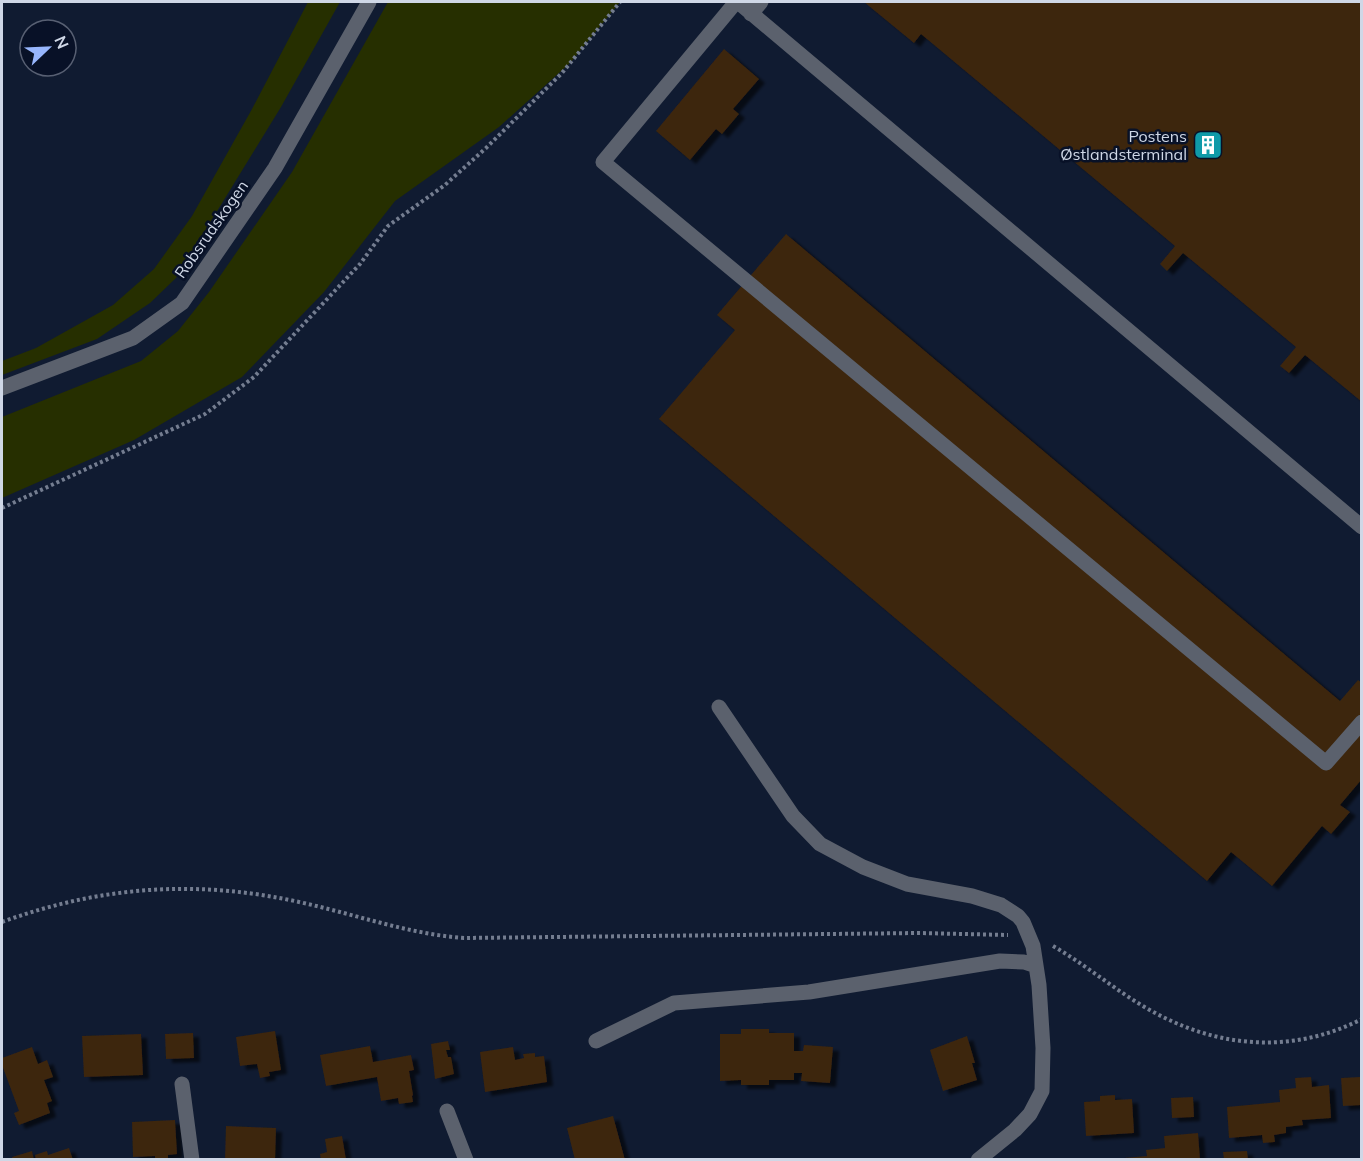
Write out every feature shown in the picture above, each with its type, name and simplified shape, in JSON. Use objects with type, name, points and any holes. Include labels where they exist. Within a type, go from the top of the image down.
[{"type":"street","name":"Robsrudskogen","points":[[2,388],[133,338],[182,303],[275,168],[369,2]]},
{"type":"street","points":[[1362,528],[737,2],[603,162],[1326,763],[1362,722]]},
{"type":"street","points":[[751,14],[762,2]]},
{"type":"street","points":[[719,707],[793,816],[820,844],[862,867],[907,884],[972,896],[1001,905],[1018,916],[1030,938],[1036,966],[1042,1030],[1044,1073],[1042,1091],[1030,1114],[1016,1130],[978,1160]]},
{"type":"street","points":[[596,1041],[674,1003],[809,992],[1000,961],[1024,962],[1036,966]]},
{"type":"street","points":[[182,1084],[192,1160]]},
{"type":"street","points":[[447,1111],[466,1160]]},
{"type":"path","points":[[2,508],[206,414],[254,377],[360,264],[388,226],[445,185],[494,140],[562,73],[620,2]]},
{"type":"path","points":[[2,922],[60,904],[107,894],[152,889],[201,888],[264,894],[411,931],[464,938],[919,933],[1030,938],[1057,948],[1147,1008],[1201,1034],[1239,1041],[1283,1041],[1328,1033],[1362,1019]]},
{"type":"green space","points":[[308,2],[340,2],[281,107],[176,278],[150,303],[97,339],[2,375],[2,361],[36,348],[113,305],[154,269],[192,216]]},
{"type":"green space","points":[[388,2],[620,2],[570,63],[499,127],[395,201],[324,292],[242,377],[134,440],[2,498],[2,417],[141,361],[178,331],[209,292],[292,172]]},
{"type":"building","name":"Postens Østlandsterminal","points":[[864,2],[1362,2],[1362,402],[1305,355],[1289,373],[1280,366],[1296,347],[1183,253],[1167,271],[1160,264],[1175,246],[921,34],[914,43]]},
{"type":"building","points":[[724,49],[759,79],[733,109],[739,114],[722,134],[716,129],[690,160],[656,131]]},
{"type":"building","points":[[786,234],[1340,701],[1358,680],[1362,683],[1362,779],[1340,805],[1350,812],[1331,834],[1322,826],[1272,886],[1231,852],[1207,881],[659,419],[735,330],[717,315]]},
{"type":"building","points":[[741,1029],[769,1029],[769,1033],[794,1033],[794,1051],[803,1051],[804,1045],[833,1047],[830,1083],[801,1081],[802,1073],[794,1073],[794,1080],[769,1080],[769,1085],[741,1085],[741,1080],[720,1081],[720,1034],[741,1034]]},
{"type":"building","points":[[275,1031],[281,1070],[269,1072],[270,1076],[260,1078],[257,1064],[240,1066],[236,1037]]},
{"type":"building","points":[[193,1033],[194,1058],[166,1059],[165,1034]]},
{"type":"building","points":[[141,1034],[143,1075],[84,1077],[82,1036]]},
{"type":"building","points":[[967,1036],[975,1063],[972,1063],[977,1080],[943,1091],[930,1050]]},
{"type":"building","points":[[448,1041],[450,1050],[446,1050],[448,1057],[451,1057],[454,1074],[435,1079],[431,1044]]},
{"type":"building","points":[[370,1046],[373,1062],[411,1055],[414,1070],[409,1071],[413,1102],[399,1104],[398,1098],[381,1101],[377,1077],[326,1086],[320,1055]]},
{"type":"building","points":[[32,1047],[38,1064],[47,1060],[53,1077],[44,1080],[52,1101],[47,1103],[50,1113],[19,1125],[14,1113],[19,1111],[2,1065],[2,1058]]},
{"type":"building","points":[[513,1047],[515,1060],[524,1058],[523,1054],[535,1053],[535,1057],[544,1056],[547,1082],[485,1092],[480,1052]]},
{"type":"building","points":[[1311,1077],[1312,1087],[1329,1085],[1331,1118],[1302,1120],[1303,1125],[1286,1127],[1286,1133],[1274,1135],[1275,1142],[1263,1143],[1262,1135],[1229,1138],[1227,1107],[1280,1102],[1279,1090],[1296,1088],[1295,1078]]},
{"type":"building","points":[[1360,1077],[1362,1105],[1343,1106],[1341,1078]]},
{"type":"building","points":[[1115,1095],[1115,1100],[1132,1099],[1134,1133],[1086,1136],[1084,1102],[1100,1101],[1100,1096]]},
{"type":"building","points":[[1193,1097],[1194,1117],[1172,1118],[1171,1098]]},
{"type":"building","points":[[613,1116],[625,1160],[575,1160],[567,1128]]},
{"type":"building","points":[[175,1120],[177,1154],[168,1155],[168,1158],[155,1159],[155,1156],[133,1157],[132,1122]]},
{"type":"building","points":[[226,1126],[276,1128],[275,1160],[225,1159]]},
{"type":"building","points":[[1198,1133],[1200,1160],[1124,1160],[1124,1158],[1147,1156],[1146,1150],[1165,1148],[1164,1136]]},
{"type":"building","points":[[342,1136],[346,1160],[321,1160],[320,1154],[327,1152],[325,1139]]},
{"type":"building","points":[[69,1148],[73,1160],[36,1160],[35,1155],[47,1151],[48,1155]]},
{"type":"building","points":[[32,1151],[34,1160],[13,1160],[12,1157]]},
{"type":"building","points":[[1247,1151],[1248,1160],[1224,1160],[1223,1152]]},
{"type":"place","name":"Postens Østlandsterminal","points":[[1208,145]]}]
